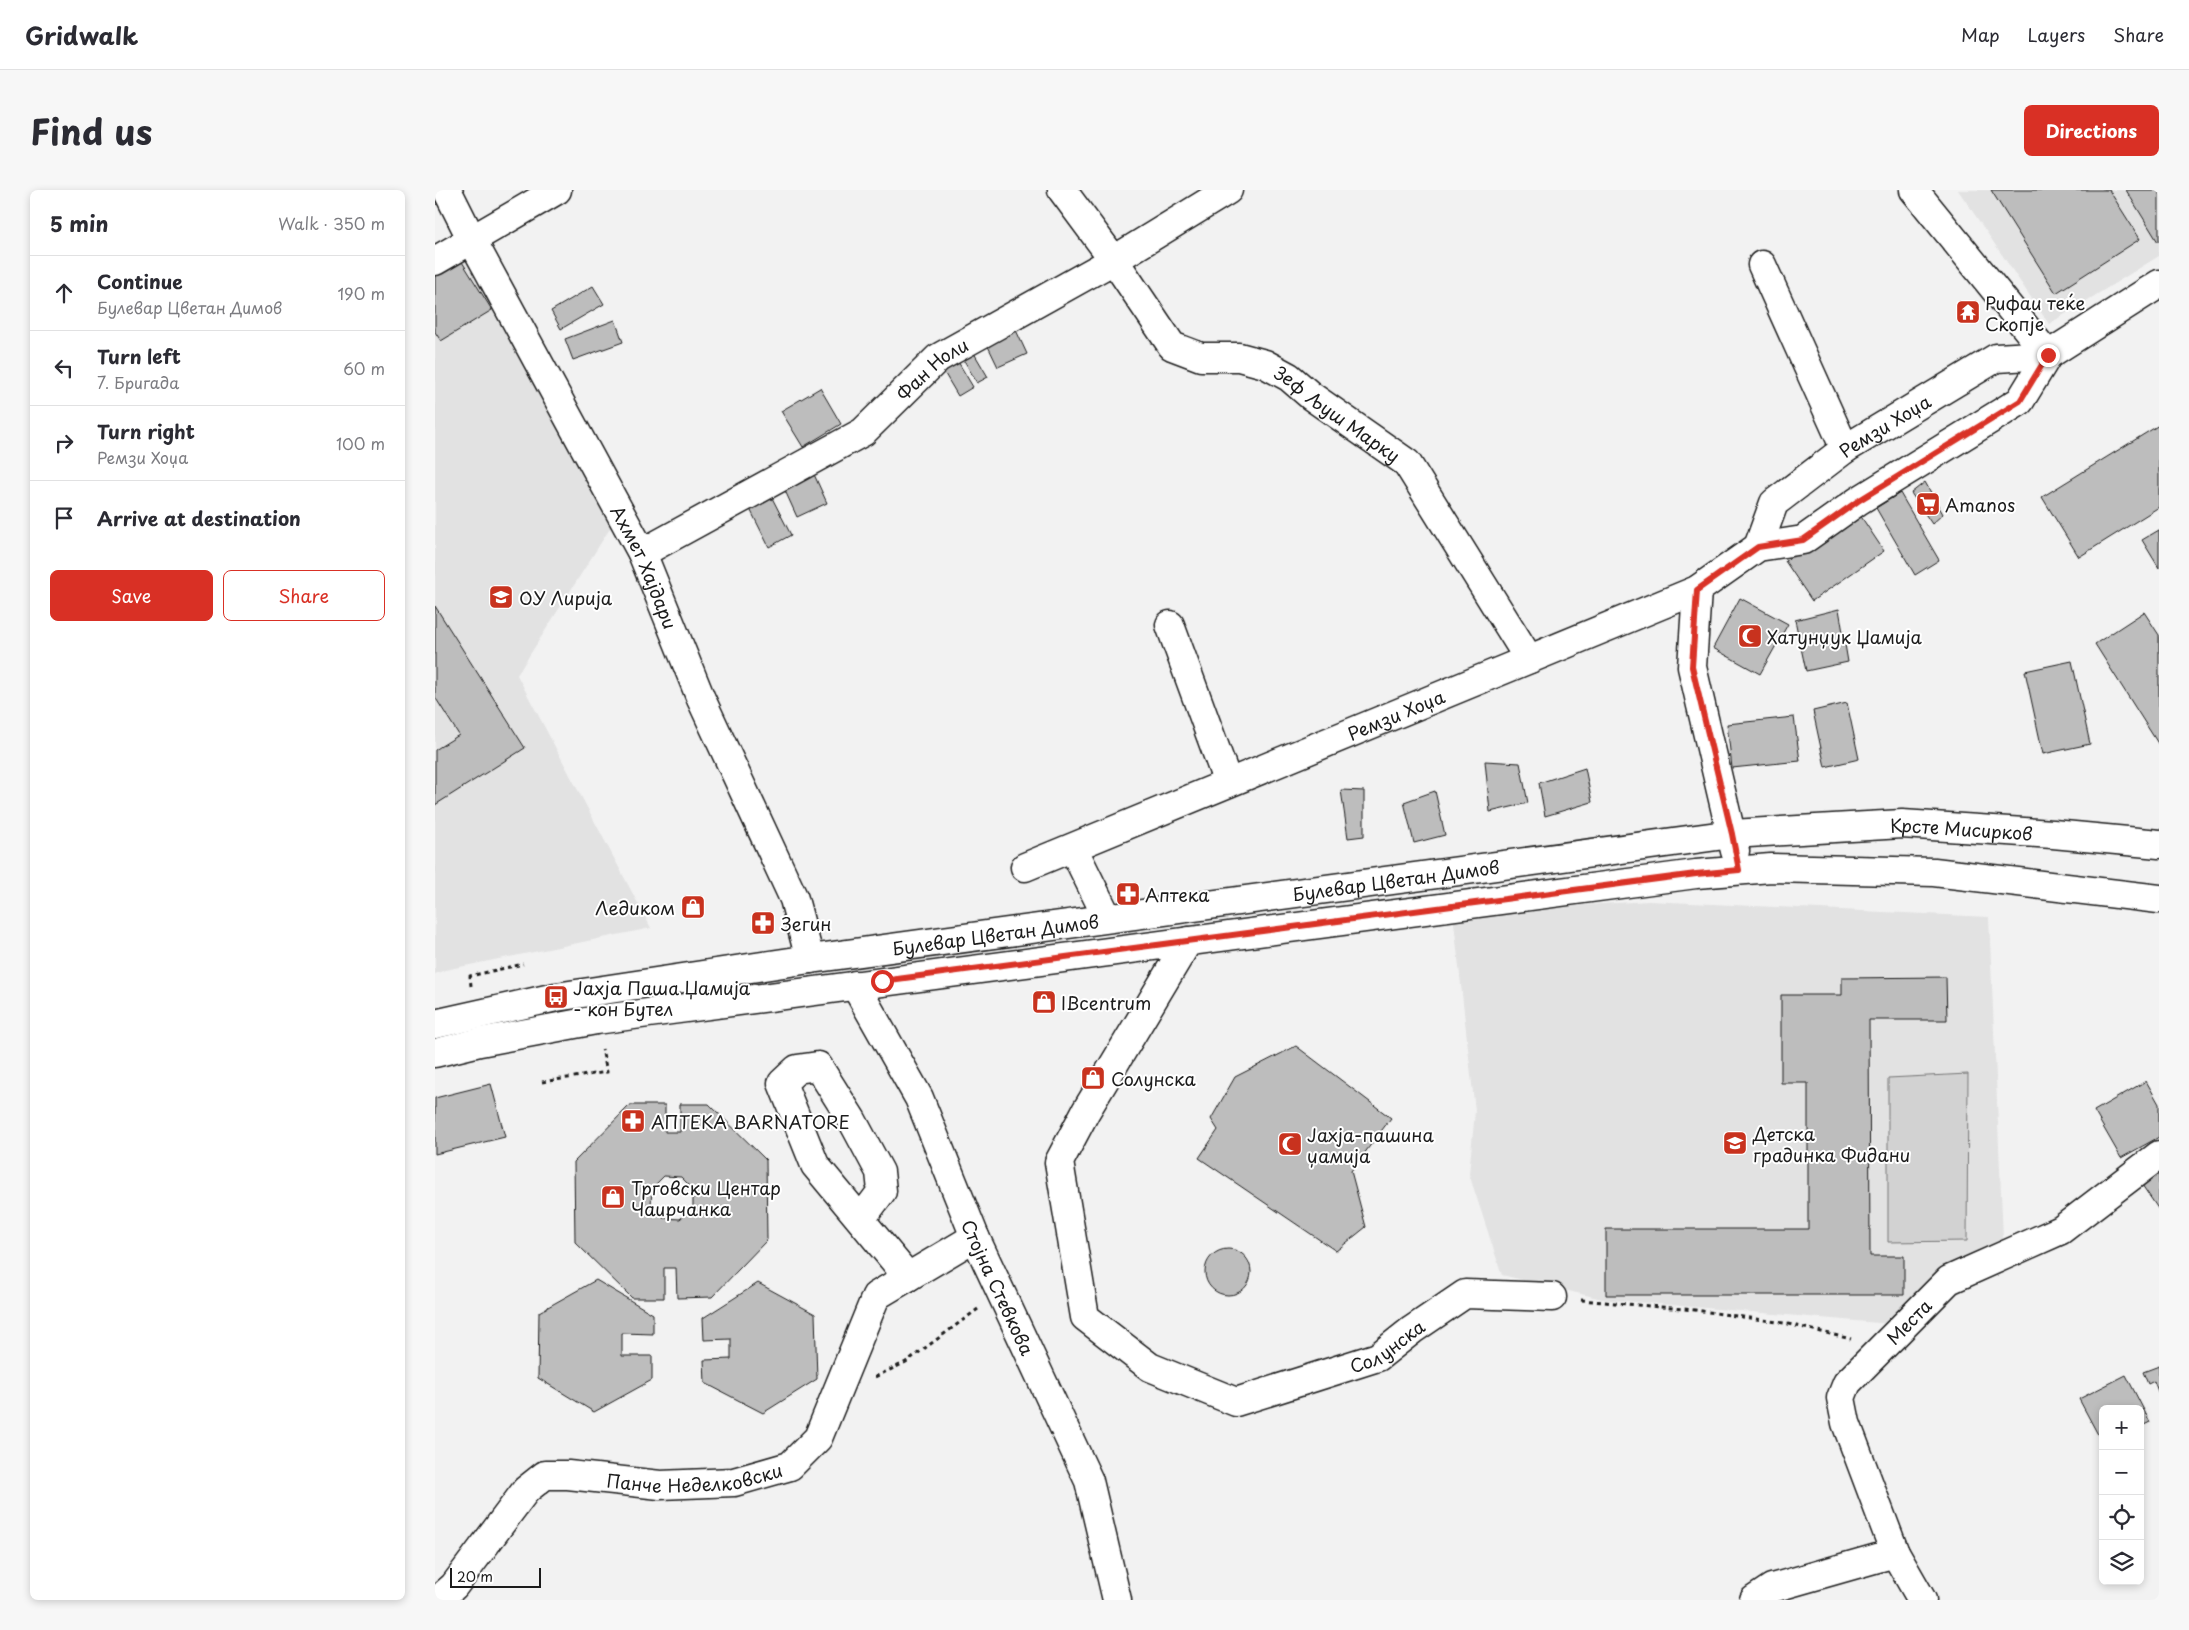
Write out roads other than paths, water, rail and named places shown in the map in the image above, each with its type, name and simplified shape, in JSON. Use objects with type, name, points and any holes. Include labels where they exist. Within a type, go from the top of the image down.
[{"type":"street","name":"Ахмет Хајдари","points":[[447,190],[472,240],[642,553],[701,699],[795,899],[810,959]]},
{"type":"street","points":[[435,261],[557,190]]},
{"type":"street","name":"Зеф Љуш Марку","points":[[1062,190],[1114,260],[1172,346],[1201,357],[1239,357],[1265,364],[1289,377],[1311,396],[1407,463],[1529,659]]},
{"type":"street","name":"Фан Ноли","points":[[642,553],[863,432],[938,358],[1114,260],[1227,190]]},
{"type":"street","points":[[1914,190],[2048,355]]},
{"type":"street","points":[[1762,265],[1845,449]]},
{"type":"street","name":"Ремзи Хоџа","points":[[1025,867],[1697,590],[1758,547],[1803,540],[1858,501],[2020,401],[2048,355],[2159,284]]},
{"type":"street","name":"Ремзи Хоџа","points":[[1758,547],[1774,503],[1845,449],[1996,358],[2048,355]]},
{"type":"street","points":[[1697,590],[1692,667],[1739,870]]},
{"type":"street","points":[[1170,625],[1228,783]]},
{"type":"street","name":"Крсте Мисирков","points":[[1765,832],[1902,824],[2159,844]]},
{"type":"street","name":"Булевар Цветан Димов","points":[[435,1024],[556,996],[810,959],[1107,917],[1732,834],[1765,832]]},
{"type":"street","points":[[1073,848],[1107,917]]},
{"type":"street","name":"Булевар Цветан Димов","points":[[435,1053],[595,1020],[1739,870],[1771,868],[1935,872],[2159,899]]},
{"type":"street","name":"Солунска","points":[[1188,941],[1086,1111],[1059,1162],[1085,1317],[1150,1367],[1236,1402],[1378,1357],[1412,1330],[1465,1294],[1552,1297]]},
{"type":"street","name":"Стојна Стевкова","points":[[855,985],[919,1098],[975,1237],[1089,1481],[1117,1600]]},
{"type":"street","points":[[861,1219],[882,1191],[880,1172],[852,1120],[818,1066],[797,1069],[782,1083],[815,1165],[908,1277]]},
{"type":"street","name":"Места","points":[[1917,1592],[1895,1553],[1846,1423],[1841,1398],[1847,1383],[1949,1280],[2061,1230],[2159,1155]]},
{"type":"street","name":"Панче Неделковски","points":[[438,1600],[454,1586],[526,1490],[545,1475],[568,1475],[660,1485],[734,1482],[790,1466],[818,1438],[876,1296],[975,1237]]},
{"type":"street","points":[[1754,1600],[1772,1588],[1895,1553]]},
{"type":"place","name":"Рифаи теќе Скопје","points":[[1968,312]]},
{"type":"place","name":"Amanos","points":[[1928,504]]},
{"type":"place","name":"ОУ Лирија","points":[[501,597]]},
{"type":"place","name":"Хатунџук Џамија","points":[[1750,636]]},
{"type":"place","name":"Аптека","points":[[1128,894]]},
{"type":"place","name":"Ледиком","points":[[693,907]]},
{"type":"place","name":"Зегин","points":[[763,923]]},
{"type":"place","name":"Јахја Паша Џамија - кон Бутел","points":[[556,997]]},
{"type":"place","name":"IBcentrum","points":[[1044,1002]]},
{"type":"place","name":"Солунска","points":[[1093,1078]]},
{"type":"place","name":"АПТЕКА BARNATORE","points":[[633,1121]]},
{"type":"place","name":"Детска градинка Фидани","points":[[1735,1143]]},
{"type":"place","name":"Јахја-пашина џамија","points":[[1290,1144]]},
{"type":"place","name":"Трговски Центар Чаирчанка","points":[[613,1197]]}]
